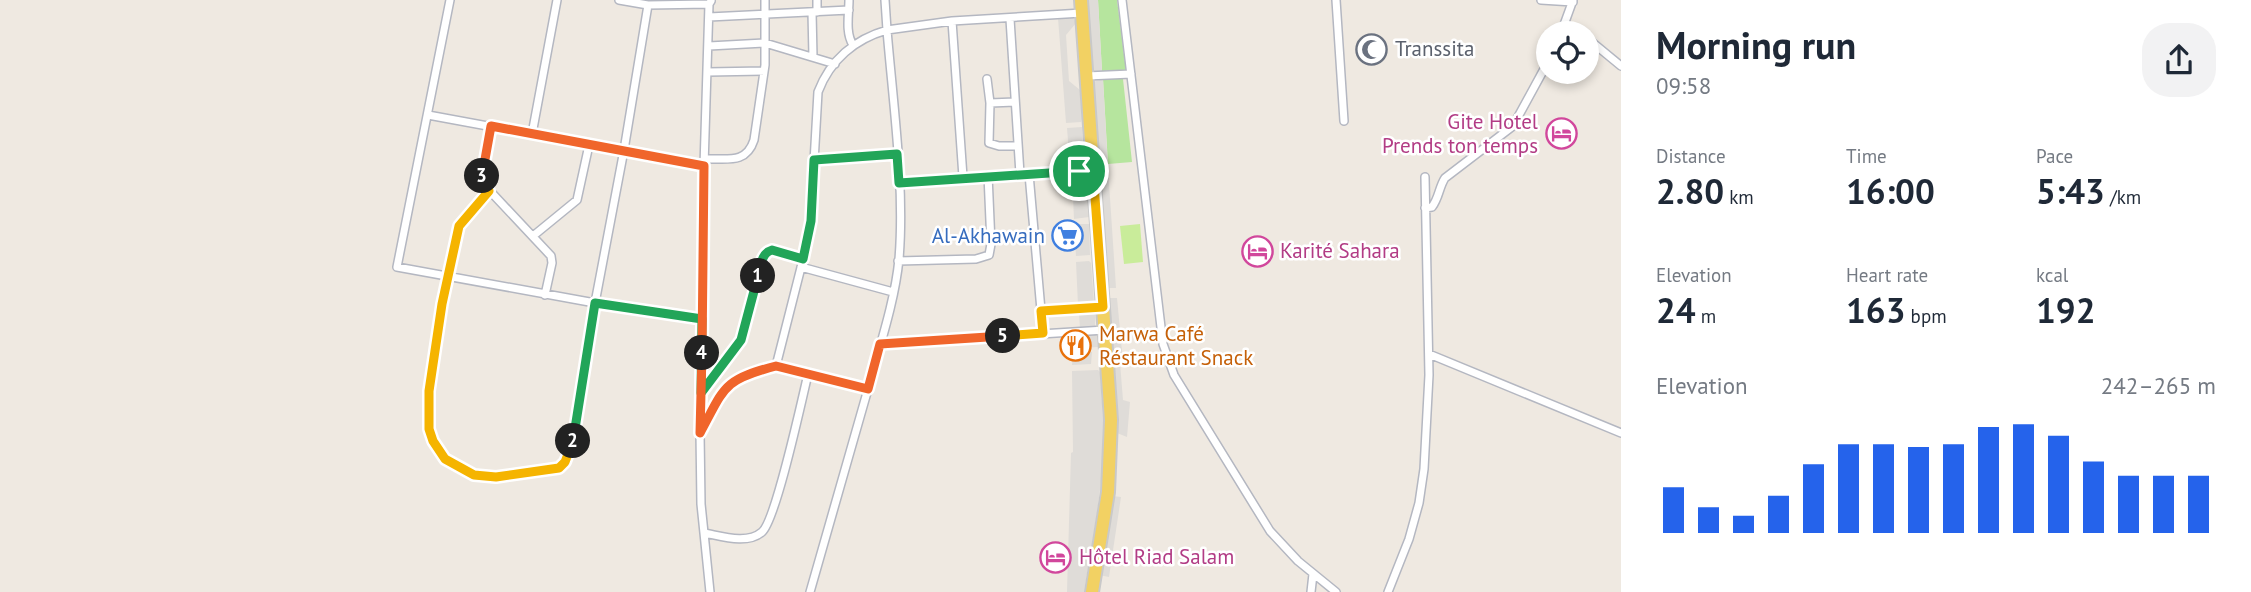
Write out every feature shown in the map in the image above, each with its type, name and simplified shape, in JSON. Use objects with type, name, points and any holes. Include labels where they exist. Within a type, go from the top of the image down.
[{"type":"main road","points":[[1082,6],[1111,406],[1108,492],[1091,592]]},
{"type":"street","points":[[450,0],[397,267],[545,295],[702,319]]},
{"type":"street","points":[[532,134],[557,0]]},
{"type":"street","points":[[619,0],[648,5],[705,2],[709,17],[700,433],[701,504],[710,592]]},
{"type":"street","points":[[428,115],[589,145],[704,162],[740,158],[751,149],[764,71],[765,0]]},
{"type":"street","points":[[813,57],[817,0]]},
{"type":"street","points":[[849,0],[849,39],[853,45]]},
{"type":"street","points":[[810,592],[880,344],[898,261],[899,183],[885,0]]},
{"type":"street","points":[[1122,0],[1166,357],[1174,375],[1270,531],[1312,574],[1336,592]]},
{"type":"street","points":[[1336,0],[1344,121]]},
{"type":"street","points":[[1541,0],[1573,1],[1566,21]]},
{"type":"street","points":[[489,191],[459,226],[429,391],[429,429],[433,441],[445,459],[474,475],[496,477],[554,470],[565,462],[575,434],[595,303],[648,5]]},
{"type":"street","points":[[776,366],[811,221],[818,92],[835,64],[853,45],[887,30],[953,21],[1010,19],[1082,6]]},
{"type":"street","points":[[709,17],[849,10]]},
{"type":"street","points":[[1010,19],[1020,174]]},
{"type":"street","points":[[953,21],[963,177]]},
{"type":"street","points":[[709,47],[765,43],[835,64]]},
{"type":"street","points":[[1599,48],[1621,65]]},
{"type":"street","points":[[708,72],[764,71]]},
{"type":"street","points":[[1087,76],[1131,74]]},
{"type":"street","points":[[987,79],[990,103],[989,143],[1018,146]]},
{"type":"street","points":[[1426,208],[1435,203],[1445,178],[1513,126],[1536,84]]},
{"type":"street","points":[[990,103],[1015,102]]},
{"type":"street","points":[[491,126],[482,180],[552,259],[545,295]]},
{"type":"street","points":[[533,236],[577,200],[589,145]]},
{"type":"street","points":[[814,160],[897,154]]},
{"type":"street","points":[[899,183],[1093,170]]},
{"type":"street","points":[[1029,173],[1043,333]]},
{"type":"street","points":[[898,261],[976,259],[989,255],[991,244],[988,175]]},
{"type":"street","points":[[1388,592],[1409,539],[1419,503],[1426,441],[1429,354],[1425,177]]},
{"type":"street","points":[[701,393],[741,340],[767,251],[772,250],[802,263],[893,292]]},
{"type":"street","points":[[1041,311],[1103,307]]},
{"type":"street","points":[[880,344],[1105,330]]},
{"type":"street","points":[[1429,354],[1621,433]]},
{"type":"street","points":[[700,433],[719,395],[726,387],[734,380],[776,366],[868,389]]},
{"type":"street","points":[[704,533],[739,539],[752,538],[764,531],[772,515],[782,481],[808,374]]},
{"type":"street","points":[[1311,592],[1312,574]]},
{"type":"green space","points":[[1098,0],[1117,0],[1126,70],[1102,71]]},
{"type":"green space","points":[[1103,79],[1123,79],[1132,162],[1108,164]]},
{"type":"green space","points":[[1140,224],[1143,262],[1124,264],[1120,226]]},
{"type":"shaded area","points":[[1088,0],[1098,0],[1102,71],[1092,72]]},
{"type":"shaded area","points":[[1073,17],[1076,23],[1066,35],[1069,81],[1080,90],[1082,119],[1081,122],[1066,123],[1058,18]]},
{"type":"shaded area","points":[[1103,79],[1116,288],[1108,288],[1106,285],[1100,208],[1093,82]]},
{"type":"shaded area","points":[[1082,127],[1084,165],[1070,166],[1067,128]]},
{"type":"shaded area","points":[[1087,174],[1089,217],[1074,219],[1072,175]]},
{"type":"shaded area","points":[[1074,224],[1089,224],[1090,255],[1076,256]]},
{"type":"shaded area","points":[[1089,261],[1094,303],[1078,305],[1076,262]]},
{"type":"shaded area","points":[[1108,298],[1117,298],[1123,362],[1120,363],[1123,400],[1130,402],[1127,437],[1117,433]]},
{"type":"shaded area","points":[[1079,312],[1095,312],[1095,328],[1080,329]]},
{"type":"shaded area","points":[[1097,334],[1098,347],[1080,348],[1080,335]]},
{"type":"shaded area","points":[[1092,352],[1091,364],[1072,365],[1073,353]]},
{"type":"shaded area","points":[[1098,370],[1103,420],[1102,474],[1097,513],[1084,592],[1067,592],[1073,452],[1072,371]]},
{"type":"shaded area","points":[[1112,496],[1121,497],[1109,577],[1099,575]]},
{"type":"place","name":"Transsita","points":[[1372,49]]},
{"type":"place","name":"Gite Hotel Prends ton temps","points":[[1561,134]]},
{"type":"place","name":"Al-Akhawain","points":[[1068,236]]},
{"type":"place","name":"Karité Sahara","points":[[1257,251]]},
{"type":"place","name":"Marwa Café Réstaurant Snack","points":[[1076,346]]},
{"type":"place","name":"Hôtel Riad Salam","points":[[1056,557]]},
{"type":"route","points":[[1079,171],[899,183],[897,154],[814,160],[810,232],[803,259],[767,251],[741,340],[701,393],[702,319],[595,303],[573,444],[565,462],[559,468],[496,477],[474,475],[445,459],[433,441],[429,429],[429,391],[442,304],[459,226],[489,191],[482,175],[491,126],[704,166],[702,270],[702,310],[701,367],[701,393],[700,433],[719,395],[726,387],[734,380],[761,370],[776,366],[868,389],[880,344],[1043,333],[1041,311],[1103,307],[1093,170],[1079,171]]}]
